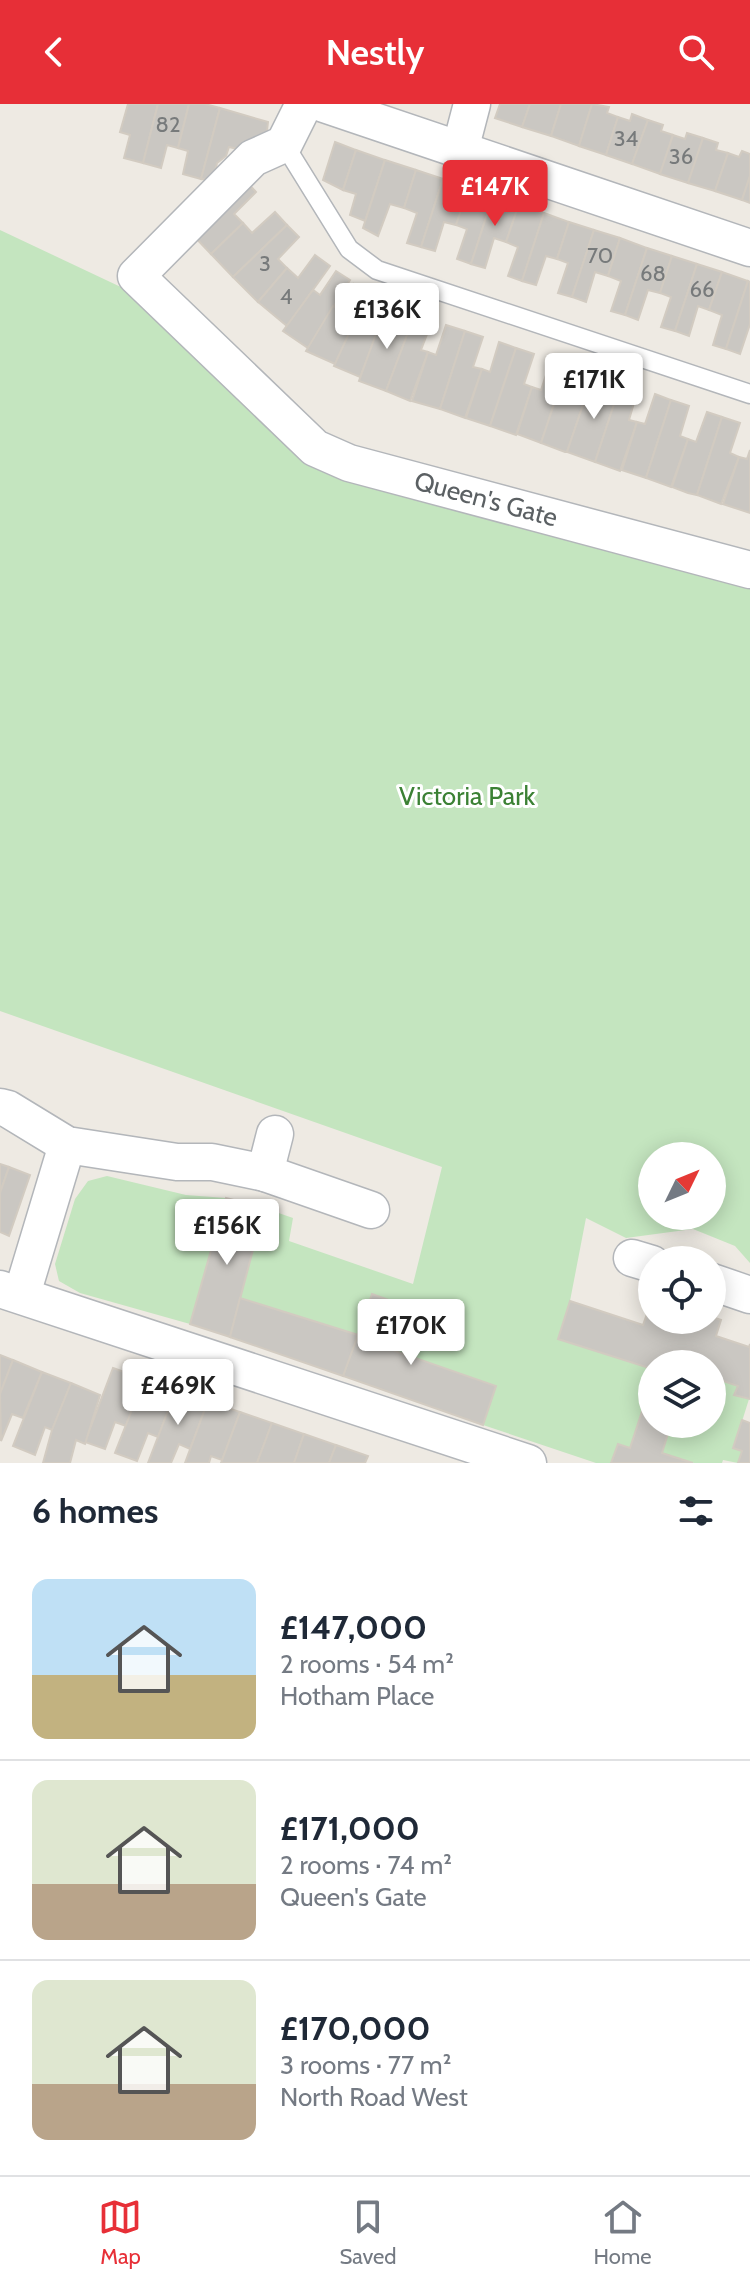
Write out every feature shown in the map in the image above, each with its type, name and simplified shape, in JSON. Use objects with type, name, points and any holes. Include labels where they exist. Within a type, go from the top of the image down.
[{"type":"street","points":[[284,144],[304,104]]},
{"type":"street","points":[[324,104],[750,248]]},
{"type":"street","points":[[460,150],[472,104]]},
{"type":"street","name":"Queen's Gate","points":[[284,144],[253,158],[136,276],[315,448],[349,463],[750,570]]},
{"type":"street","points":[[0,1107],[67,1145],[177,1162],[212,1162],[265,1173],[371,1210]]},
{"type":"street","points":[[265,1173],[275,1134]]},
{"type":"street","points":[[67,1145],[11,1292],[528,1463]]},
{"type":"street","points":[[726,1287],[750,1295]]},
{"type":"lane","points":[[284,144],[349,249],[377,270],[750,394]]},
{"type":"green space","name":"Victoria Park","points":[[0,230],[142,297],[310,456],[750,581],[750,1263],[735,1246],[695,1230],[726,1230],[726,1142],[638,1142],[638,1230],[686,1230],[626,1238],[586,1218],[570,1301],[558,1339],[638,1365],[638,1424],[630,1448],[618,1444],[611,1463],[596,1463],[483,1425],[496,1386],[395,1351],[410,1308],[372,1295],[358,1335],[240,1298],[264,1208],[293,1218],[289,1241],[413,1284],[442,1167],[0,1011]]},
{"type":"green space","points":[[107,1176],[186,1195],[226,1198],[190,1324],[80,1293],[59,1281],[55,1264],[75,1199],[88,1181]]},
{"type":"green space","points":[[726,1382],[738,1386],[735,1395],[749,1399],[734,1447],[742,1451],[738,1463],[723,1460],[722,1463],[694,1463],[662,1453],[667,1438],[726,1438]]},
{"type":"building","points":[[128,104],[158,104],[143,163],[124,158],[130,135],[120,132]]},
{"type":"building","points":[[158,104],[189,104],[178,148],[167,145],[161,168],[143,163]]},
{"type":"building","points":[[189,104],[220,108],[201,179],[183,174],[188,151],[178,148]]},
{"type":"building","points":[[500,104],[530,104],[522,127],[495,118]]},
{"type":"building","points":[[530,104],[561,104],[551,136],[522,127]]},
{"type":"building","points":[[561,104],[592,104],[579,146],[551,136]]},
{"type":"building","points":[[592,104],[609,107],[607,113],[618,117],[606,155],[579,146]]},
{"type":"building","points":[[220,108],[268,122],[266,139],[250,152],[229,147],[226,156],[217,163],[213,180],[201,179]]},
{"type":"building","points":[[632,114],[648,120],[632,164],[606,155],[618,117],[630,121]]},
{"type":"building","points":[[648,120],[663,125],[661,131],[673,135],[660,174],[632,164]]},
{"type":"building","points":[[687,133],[703,138],[688,183],[660,174],[673,135],[685,139]]},
{"type":"building","points":[[703,138],[718,143],[716,150],[728,153],[715,191],[688,183]]},
{"type":"building","points":[[335,142],[356,150],[343,190],[323,180]]},
{"type":"building","points":[[356,150],[385,160],[365,221],[350,215],[356,194],[343,190]]},
{"type":"building","points":[[742,151],[750,154],[750,176],[742,200],[715,191],[728,153],[739,157]]},
{"type":"building","points":[[385,160],[416,170],[404,208],[390,204],[378,236],[363,228]]},
{"type":"building","points":[[416,170],[443,179],[421,247],[407,243],[417,213],[404,208]]},
{"type":"building","points":[[750,176],[750,203],[742,200]]},
{"type":"building","points":[[244,179],[256,192],[234,214],[243,223],[211,254],[190,232]]},
{"type":"building","points":[[443,179],[469,187],[456,225],[444,222],[435,251],[421,247]]},
{"type":"building","points":[[469,187],[493,196],[471,264],[457,259],[467,229],[456,225]]},
{"type":"building","points":[[493,196],[519,204],[506,242],[494,238],[485,268],[471,264]]},
{"type":"building","points":[[519,204],[544,213],[522,281],[508,276],[518,247],[506,242]]},
{"type":"building","points":[[275,212],[287,225],[233,277],[211,254],[243,223],[252,233]]},
{"type":"building","points":[[544,213],[569,222],[557,259],[546,256],[536,285],[522,281]]},
{"type":"building","points":[[569,222],[594,230],[572,297],[558,293],[568,263],[557,259]]},
{"type":"building","points":[[287,225],[299,237],[278,259],[287,268],[258,302],[233,277]]},
{"type":"building","points":[[594,230],[620,238],[608,276],[595,272],[586,302],[572,297]]},
{"type":"building","points":[[620,238],[647,248],[625,315],[611,311],[621,281],[608,276]]},
{"type":"building","points":[[647,248],[672,256],[660,293],[648,290],[638,320],[625,315]]},
{"type":"building","points":[[315,255],[330,266],[287,326],[258,302],[287,268],[298,278]]},
{"type":"building","points":[[672,256],[697,264],[675,331],[661,327],[671,297],[660,293]]},
{"type":"building","points":[[697,264],[722,272],[709,310],[698,306],[689,336],[675,331]]},
{"type":"building","points":[[336,271],[350,280],[308,348],[283,331],[313,290],[320,295]]},
{"type":"building","points":[[722,272],[748,281],[726,349],[713,345],[722,315],[709,310]]},
{"type":"building","points":[[748,281],[750,324],[740,354],[726,349]]},
{"type":"building","points":[[354,284],[369,295],[335,364],[306,351],[333,306],[340,310]]},
{"type":"building","points":[[373,298],[389,304],[360,377],[334,366],[355,320],[362,323]]},
{"type":"building","points":[[396,306],[415,314],[386,391],[359,381],[376,334],[384,336]]},
{"type":"building","points":[[415,314],[432,321],[421,350],[428,352],[410,401],[386,391]]},
{"type":"building","points":[[446,325],[465,331],[440,409],[412,401],[428,352],[436,355]]},
{"type":"building","points":[[465,331],[483,337],[473,367],[482,369],[465,418],[440,409]]},
{"type":"building","points":[[499,342],[516,348],[490,426],[466,418],[482,369],[490,372]]},
{"type":"building","points":[[516,348],[534,354],[524,384],[532,387],[516,435],[490,426]]},
{"type":"building","points":[[551,360],[567,365],[541,443],[517,434],[532,387],[541,390]]},
{"type":"building","points":[[567,365],[584,371],[575,401],[583,405],[565,452],[541,443]]},
{"type":"building","points":[[601,377],[621,383],[595,462],[567,452],[583,405],[591,407]]},
{"type":"building","points":[[621,383],[638,389],[629,420],[637,422],[620,471],[595,462]]},
{"type":"building","points":[[655,394],[671,400],[646,478],[622,470],[637,422],[645,424]]},
{"type":"building","points":[[671,400],[689,406],[680,436],[688,439],[671,487],[646,478]]},
{"type":"building","points":[[707,412],[722,417],[697,495],[672,487],[688,439],[696,442]]},
{"type":"building","points":[[722,417],[740,423],[730,453],[739,457],[721,504],[697,495]]},
{"type":"building","points":[[750,450],[750,513],[723,504],[739,457],[747,459]]},
{"type":"building","points":[[0,1164],[9,1167],[0,1193]]},
{"type":"building","points":[[9,1167],[30,1175],[9,1236],[0,1232],[0,1193]]},
{"type":"building","points":[[226,1198],[264,1208],[230,1337],[190,1324]]},
{"type":"building","points":[[372,1294],[411,1308],[395,1351],[496,1386],[483,1425],[343,1376]]},
{"type":"building","points":[[240,1298],[358,1335],[343,1376],[230,1337]]},
{"type":"building","points":[[570,1301],[638,1323],[638,1334],[717,1334],[749,1347],[750,1344],[750,1399],[734,1395],[738,1386],[726,1382],[726,1350],[638,1350],[638,1365],[558,1339]]},
{"type":"building","points":[[0,1355],[13,1360],[0,1394]]},
{"type":"building","points":[[13,1360],[42,1372],[23,1418],[12,1414],[1,1441],[0,1394]]},
{"type":"building","points":[[113,1368],[144,1379],[126,1426],[115,1422],[105,1449],[85,1442]]},
{"type":"building","points":[[42,1372],[71,1383],[52,1430],[45,1427],[35,1455],[13,1446]]},
{"type":"building","points":[[144,1379],[176,1390],[158,1437],[148,1433],[137,1461],[115,1453]]},
{"type":"building","points":[[71,1383],[100,1395],[85,1444],[76,1440],[70,1463],[43,1463],[52,1430]]},
{"type":"building","points":[[176,1390],[208,1401],[190,1449],[179,1444],[171,1463],[148,1463]]},
{"type":"building","points":[[208,1401],[240,1412],[222,1460],[211,1456],[209,1463],[185,1463]]},
{"type":"building","points":[[240,1412],[272,1423],[257,1463],[221,1463]]},
{"type":"building","points":[[742,1420],[750,1423],[750,1463],[738,1463],[742,1451],[733,1448]]},
{"type":"building","points":[[272,1423],[304,1434],[294,1463],[257,1463]]},
{"type":"building","points":[[638,1424],[638,1438],[667,1438],[662,1453],[693,1463],[611,1463],[618,1444],[630,1448]]},
{"type":"building","points":[[304,1434],[336,1445],[329,1463],[294,1463]]},
{"type":"building","points":[[336,1445],[368,1456],[365,1463],[329,1463]]}]
